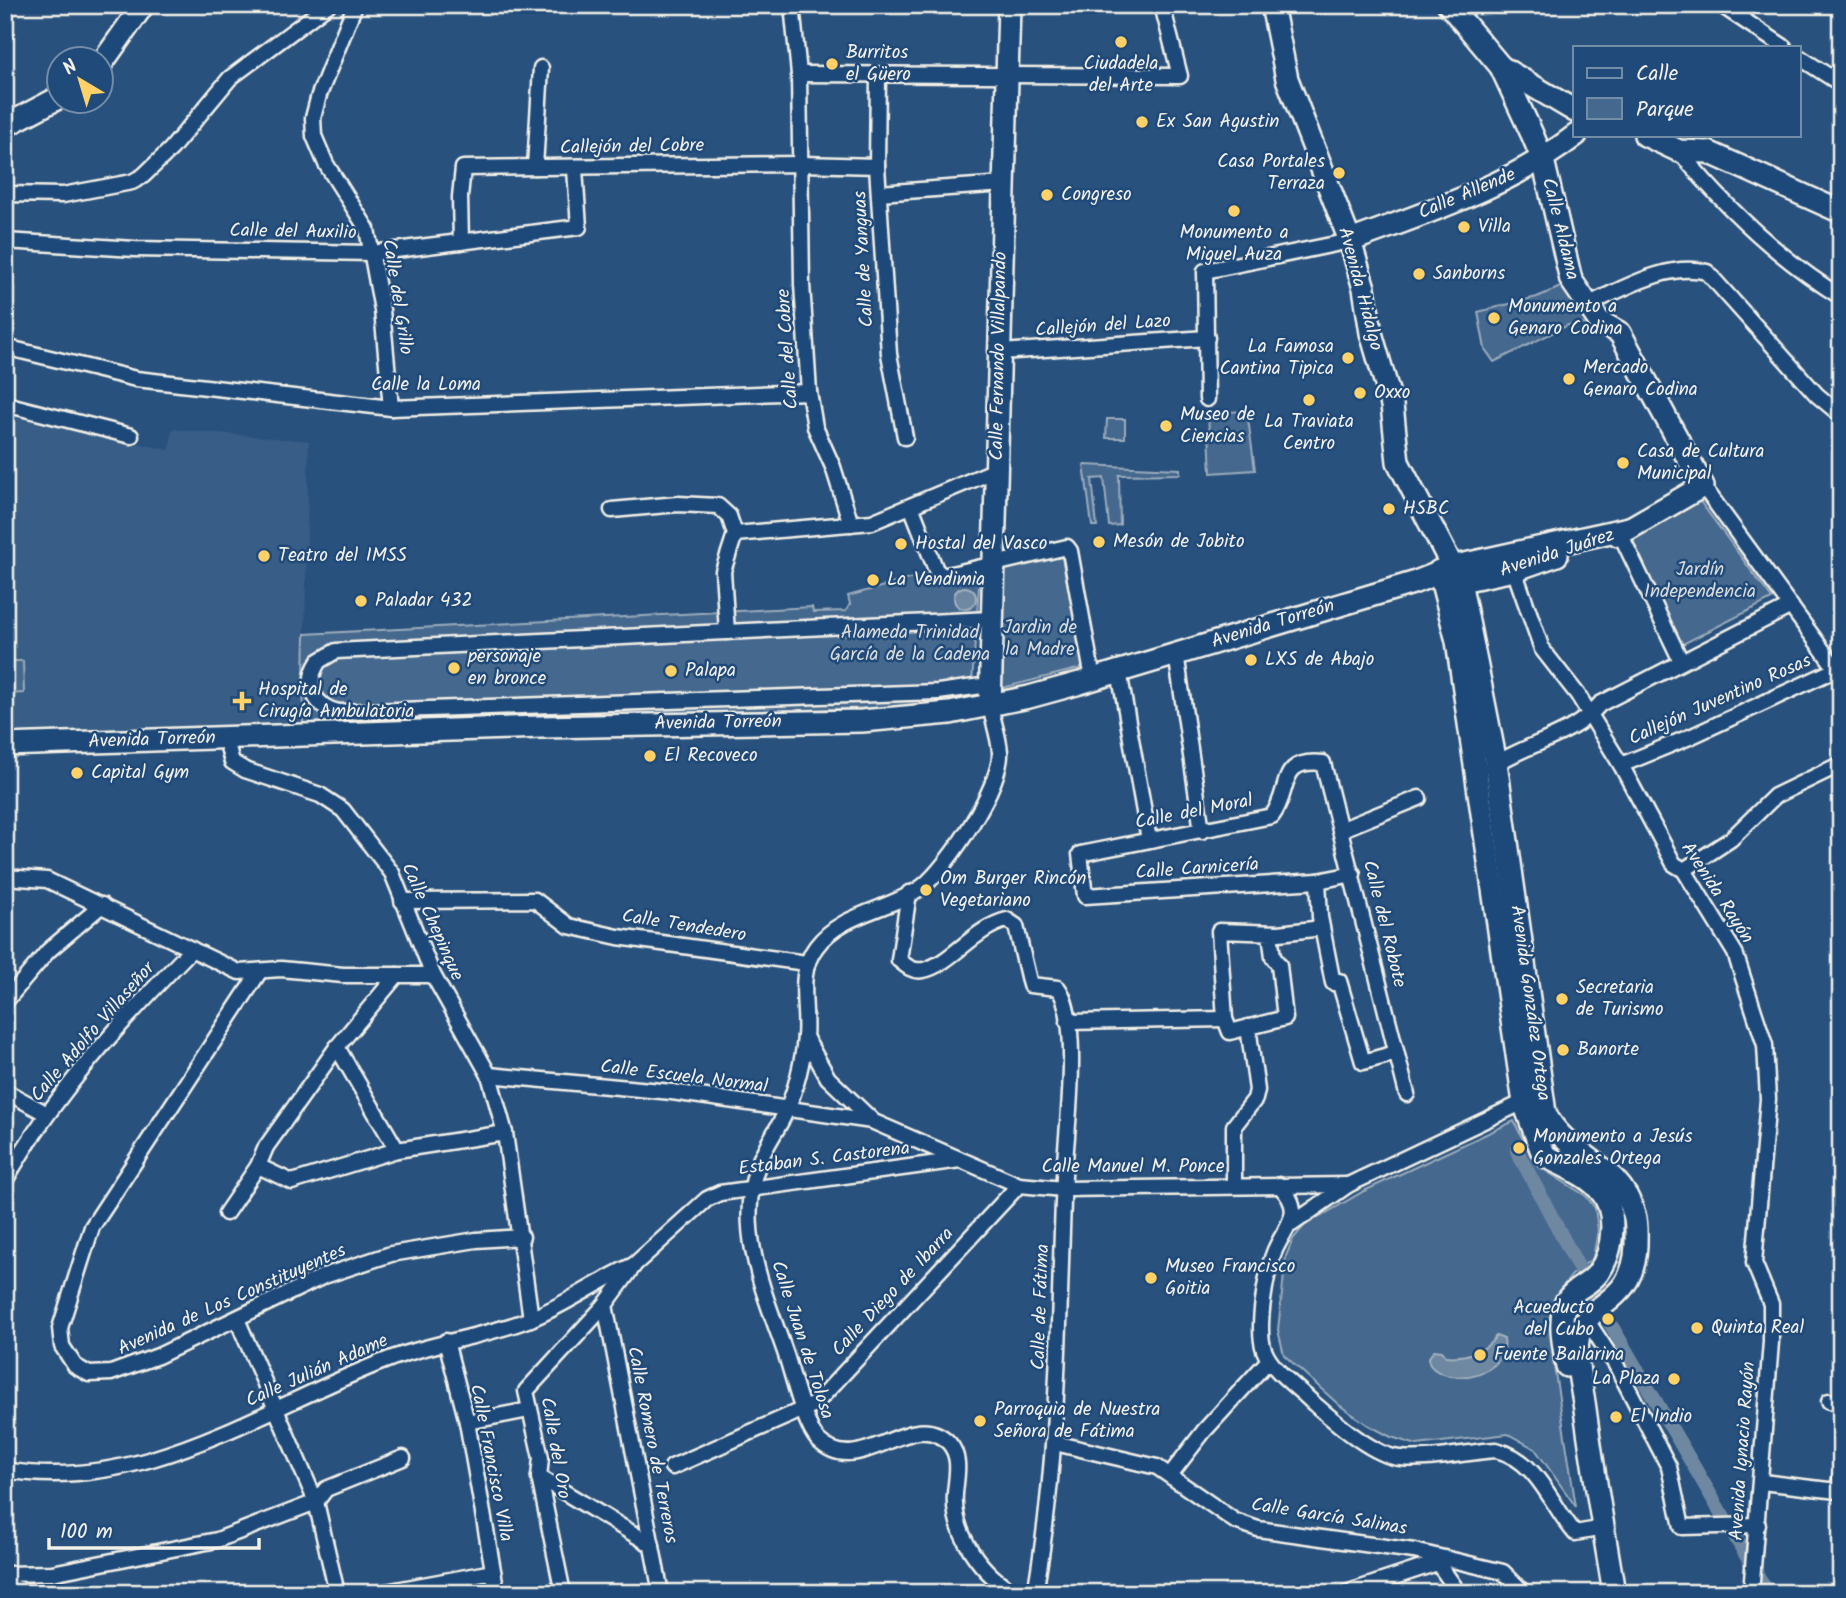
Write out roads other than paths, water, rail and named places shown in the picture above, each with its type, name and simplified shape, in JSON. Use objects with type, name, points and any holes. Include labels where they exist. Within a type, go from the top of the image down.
[{"type":"street","points":[[115,46],[143,5]]},
{"type":"street","points":[[5,194],[86,192],[132,182],[171,149],[230,78],[328,5]]},
{"type":"street","name":"Calle del Grillo","points":[[355,5],[319,95],[313,118],[314,136],[326,164],[367,229],[382,310],[391,408]]},
{"type":"street","name":"Calle del Cobre","points":[[792,5],[799,74],[802,284],[809,392],[815,427],[834,467],[851,524]]},
{"type":"street","name":"Calle Fernando Villalpando","points":[[990,706],[1009,5]]},
{"type":"street","points":[[799,74],[1180,76],[1162,5]]},
{"type":"street","name":"Avenida Hidalgo","points":[[1272,5],[1287,79],[1350,241],[1364,288],[1371,333],[1392,405],[1398,463],[1449,576]]},
{"type":"street","points":[[1449,5],[1502,67],[1573,110]]},
{"type":"street","points":[[1721,5],[1782,46]]},
{"type":"street","points":[[1800,58],[1841,84]]},
{"type":"street","name":"Calle Aldama","points":[[1502,67],[1543,160],[1571,280],[1599,321],[1620,333],[1703,486]]},
{"type":"street","points":[[536,167],[541,68]]},
{"type":"street","name":"Calle de Yanguas","points":[[878,76],[877,166],[889,354],[905,438]]},
{"type":"street","points":[[5,126],[46,104]]},
{"type":"street","name":"Calle Allende","points":[[1350,241],[1447,205],[1543,160],[1575,136]]},
{"type":"street","points":[[1647,136],[1679,151],[1708,152],[1841,212]]},
{"type":"street","points":[[1679,151],[1707,186],[1755,231],[1841,297]]},
{"type":"street","name":"Callejón del Cobre","points":[[461,242],[463,168],[575,169],[802,164],[877,166]]},
{"type":"street","name":"Calle del Auxilio","points":[[5,241],[135,249],[372,253],[461,242],[579,227],[575,169]]},
{"type":"street","points":[[879,193],[1004,184]]},
{"type":"street","points":[[1207,399],[1205,271],[1350,241]]},
{"type":"street","points":[[1587,304],[1652,278],[1690,268],[1707,272],[1818,395],[1841,415]]},
{"type":"street","name":"Callejón del Lazo","points":[[1001,352],[1207,338]]},
{"type":"street","name":"Calle la Loma","points":[[5,346],[136,379],[391,408],[809,392]]},
{"type":"street","points":[[5,404],[131,436]]},
{"type":"street","points":[[735,534],[872,522],[996,470]]},
{"type":"street","points":[[1703,486],[1839,671]]},
{"type":"street","name":"Avenida Juárez","points":[[1449,576],[1514,570],[1622,530],[1703,486]]},
{"type":"street","points":[[612,510],[678,504],[718,506],[729,516],[735,534],[723,571],[727,632]]},
{"type":"street","points":[[911,506],[936,570],[943,576],[1062,547],[1070,551],[1093,679]]},
{"type":"street","points":[[1449,576],[1622,530],[1681,661]]},
{"type":"street","name":"Avenida Rayón","points":[[1514,570],[1542,649],[1590,716],[1621,765],[1674,864],[1684,870],[1735,953],[1765,1045],[1768,1099],[1756,1232]]},
{"type":"street","name":"Avenida Torreón","points":[[5,745],[225,736],[862,721],[950,713],[990,706],[1093,679],[1413,583],[1449,576]]},
{"type":"street","name":"Avenida González Ortega","points":[[1449,576],[1496,763],[1543,1092],[1550,1123],[1561,1135],[1606,1168],[1621,1184],[1635,1217],[1636,1260],[1631,1275],[1616,1297],[1586,1319],[1578,1341],[1601,1593]]},
{"type":"street","name":"Avenida González Ortega","points":[[1449,576],[1524,1103],[1541,1149],[1547,1157],[1598,1188],[1605,1197],[1612,1229],[1606,1258],[1597,1276],[1574,1292],[1565,1304],[1562,1322],[1597,1529],[1614,1593]]},
{"type":"street","points":[[1478,775],[1496,763],[1568,731],[1590,716],[1600,704],[1791,606]]},
{"type":"street","points":[[989,685],[938,692],[339,712],[322,706],[312,692],[311,683],[319,661],[337,651],[991,619]]},
{"type":"street","points":[[1175,653],[1202,831]]},
{"type":"street","points":[[1119,671],[1149,840]]},
{"type":"street","name":"Callejón Juventino Rosas","points":[[1621,765],[1839,671]]},
{"type":"street","points":[[805,1037],[803,1007],[806,963],[816,947],[837,926],[923,887],[981,810],[995,780],[1000,754],[990,706]]},
{"type":"street","name":"Calle Chepinque","points":[[225,736],[232,762],[245,770],[320,795],[343,810],[392,873],[433,975],[489,1075]]},
{"type":"street","name":"Calle del Moral","points":[[1080,854],[1272,816],[1281,802],[1287,775],[1298,765],[1323,763]]},
{"type":"street","name":"Calle del Robote","points":[[1323,763],[1407,1094]]},
{"type":"street","points":[[1684,870],[1731,839],[1775,796],[1841,764]]},
{"type":"street","points":[[1340,830],[1419,798]]},
{"type":"street","name":"Calle Carnicería","points":[[1080,854],[1086,895],[1318,881],[1353,874]]},
{"type":"street","points":[[5,877],[47,880],[239,972],[281,969],[343,975],[433,975]]},
{"type":"street","points":[[1318,881],[1322,928],[1333,983],[1339,981],[1363,1062],[1396,1053]]},
{"type":"street","name":"Calle de Fátima","points":[[909,893],[900,960],[907,968],[921,971],[937,964],[992,924],[1007,920],[1016,926],[1028,981],[1034,988],[1058,988],[1065,998],[1070,1063],[1055,1443],[1045,1545],[1035,1593]]},
{"type":"street","name":"Calle Tendedero","points":[[402,901],[535,900],[569,926],[618,937],[806,963]]},
{"type":"street","points":[[5,1002],[48,951],[102,905]]},
{"type":"street","points":[[1270,933],[1273,957],[1279,965],[1285,1018],[1230,1032],[1225,1020],[1219,931],[1270,933],[1322,928]]},
{"type":"street","name":"Calle Adolfo Villaseñor","points":[[5,1181],[47,1115],[134,1008],[192,949]]},
{"type":"street","name":"Avenida de Los Constituyentes","points":[[260,971],[92,1227],[59,1336],[67,1357],[75,1366],[89,1374],[111,1373],[158,1356],[324,1276],[391,1254],[476,1240],[522,1237]]},
{"type":"street","points":[[226,1213],[258,1166],[266,1147],[337,1047],[397,975]]},
{"type":"street","points":[[1068,1022],[1225,1020]]},
{"type":"street","points":[[1234,1186],[1234,1126],[1255,1100],[1257,1090],[1248,1027]]},
{"type":"street","name":"Calle Juan de Tolosa","points":[[805,1037],[788,1109],[757,1166],[747,1210],[750,1240],[805,1408],[805,1418],[811,1431],[835,1452],[850,1455],[915,1432],[928,1432],[950,1444],[959,1467],[955,1497],[960,1529],[978,1562],[1001,1585],[1016,1593]]},
{"type":"street","name":"Calle Manuel M. Ponce","points":[[805,1037],[828,1078],[874,1122],[1019,1185],[1064,1189],[1348,1185]]},
{"type":"street","points":[[337,1047],[397,1150]]},
{"type":"street","points":[[489,1075],[505,1133],[522,1237],[531,1319]]},
{"type":"street","name":"Calle Escuela Normal","points":[[489,1075],[672,1092],[874,1122]]},
{"type":"street","points":[[5,1091],[47,1115]]},
{"type":"street","points":[[1543,1092],[1348,1185],[1292,1224],[1275,1250],[1261,1320],[1264,1350],[1269,1360],[1321,1409],[1378,1452],[1400,1458],[1505,1452],[1536,1474],[1576,1533],[1597,1529]]},
{"type":"street","points":[[258,1166],[292,1182],[397,1150],[505,1133]]},
{"type":"street","name":"Estaban S. Castorena","points":[[635,1264],[707,1199],[752,1186],[960,1160]]},
{"type":"street","name":"Calle Diego de Ibarra","points":[[672,1467],[815,1404],[1019,1185]]},
{"type":"street","points":[[1279,1185],[1289,1195],[1293,1206],[1292,1224]]},
{"type":"street","name":"Avenida Ignacio Rayón","points":[[1751,1593],[1762,1482],[1771,1304],[1754,1263],[1756,1232]]},
{"type":"street","name":"Calle del Oro","points":[[563,1593],[539,1476],[541,1458],[526,1391],[605,1305],[635,1264]]},
{"type":"street","name":"Calle Julián Adame","points":[[5,1470],[29,1474],[67,1474],[159,1458],[199,1445],[387,1360],[446,1341],[531,1319],[635,1264]]},
{"type":"street","name":"Calle Romero de Terreros","points":[[605,1305],[661,1593]]},
{"type":"street","points":[[237,1318],[316,1502],[337,1593]]},
{"type":"street","points":[[1586,1319],[1616,1365],[1669,1467],[1682,1527],[1758,1525]]},
{"type":"street","name":"Calle Francisco Villa","points":[[446,1341],[467,1422],[497,1593]]},
{"type":"street","points":[[1170,1475],[1204,1431],[1269,1360]]},
{"type":"street","points":[[467,1422],[529,1410]]},
{"type":"street","name":"Calle García Salinas","points":[[1055,1443],[1157,1467],[1235,1521],[1258,1529],[1414,1550],[1442,1561],[1503,1573],[1524,1593]]},
{"type":"street","points":[[5,1574],[52,1573],[217,1539],[316,1502],[326,1489],[403,1458]]},
{"type":"street","points":[[539,1476],[652,1545]]},
{"type":"street","points":[[1762,1482],[1837,1491],[1841,1476]]},
{"type":"street","points":[[1346,1593],[1442,1561],[1459,1593]]},
{"type":"street","points":[[380,1593],[493,1572]]},
{"type":"street","points":[[5,1584],[30,1593]]},
{"type":"waterway","name":"Acueducto del Cubo","points":[[1517,1151],[1590,1289],[1768,1593]]},
{"type":"place","name":"Ciudadela del Arte","points":[[1121,42]]},
{"type":"place","name":"Burritos el Güero","points":[[832,64]]},
{"type":"place","name":"Ex San Agustin","points":[[1142,122]]},
{"type":"place","name":"Casa Portales Terraza","points":[[1339,173]]},
{"type":"place","name":"Congreso","points":[[1047,195]]},
{"type":"place","name":"Monumento a Miguel Auza","points":[[1234,211]]},
{"type":"place","name":"Villa","points":[[1464,227]]},
{"type":"place","name":"Sanborns","points":[[1419,274]]},
{"type":"place","name":"Monumento a Genaro Codina","points":[[1494,318]]},
{"type":"place","name":"La Famosa Cantina Tipica","points":[[1348,358]]},
{"type":"place","name":"Mercado Genaro Codina","points":[[1569,379]]},
{"type":"place","name":"Oxxo","points":[[1360,393]]},
{"type":"place","name":"La Traviata Centro","points":[[1309,400]]},
{"type":"place","name":"Museo de Ciencias","points":[[1166,426]]},
{"type":"place","name":"Casa de Cultura Municipal","points":[[1623,463]]},
{"type":"place","name":"HSBC","points":[[1389,509]]},
{"type":"place","name":"Mesón de Jobito","points":[[1099,542]]},
{"type":"place","name":"Hostal del Vasco","points":[[901,544]]},
{"type":"place","name":"Teatro del IMSS","points":[[264,556]]},
{"type":"place","name":"La Vendimia","points":[[873,580]]},
{"type":"place","name":"Paladar 432","points":[[361,601]]},
{"type":"place","name":"LXS de Abajo","points":[[1251,660]]},
{"type":"place","name":"personaje en bronce","points":[[454,668]]},
{"type":"place","name":"Palapa","points":[[671,671]]},
{"type":"place","name":"Hospital de Cirugía Ambulatoria","points":[[242,701]]},
{"type":"place","name":"El Recoveco","points":[[650,756]]},
{"type":"place","name":"Capital Gym","points":[[77,773]]},
{"type":"place","name":"Om Burger Rincón Vegetariano","points":[[926,890]]},
{"type":"place","name":"Secretaria de Turismo","points":[[1562,999]]},
{"type":"place","name":"Banorte","points":[[1563,1050]]},
{"type":"place","name":"Monumento a Jesús Gonzales Ortega","points":[[1519,1148]]},
{"type":"place","name":"Museo Francisco Goitia","points":[[1151,1278]]},
{"type":"place","name":"Acueducto del Cubo","points":[[1608,1319]]},
{"type":"place","name":"Quinta Real","points":[[1697,1328]]},
{"type":"place","name":"Fuente Bailarina","points":[[1480,1355]]},
{"type":"place","name":"La Plaza","points":[[1674,1379]]},
{"type":"place","name":"El Indio","points":[[1616,1417]]},
{"type":"place","name":"Parroquia de Nuestra Señora de Fátima","points":[[980,1421]]},
{"type":"park label","name":"Jardín Independencia","points":[[1700,581]]},
{"type":"park label","name":"Jardin de la Madre","points":[[1040,639]]},
{"type":"park label","name":"Alameda Trinidad García de la Cadena","points":[[910,644]]}]
